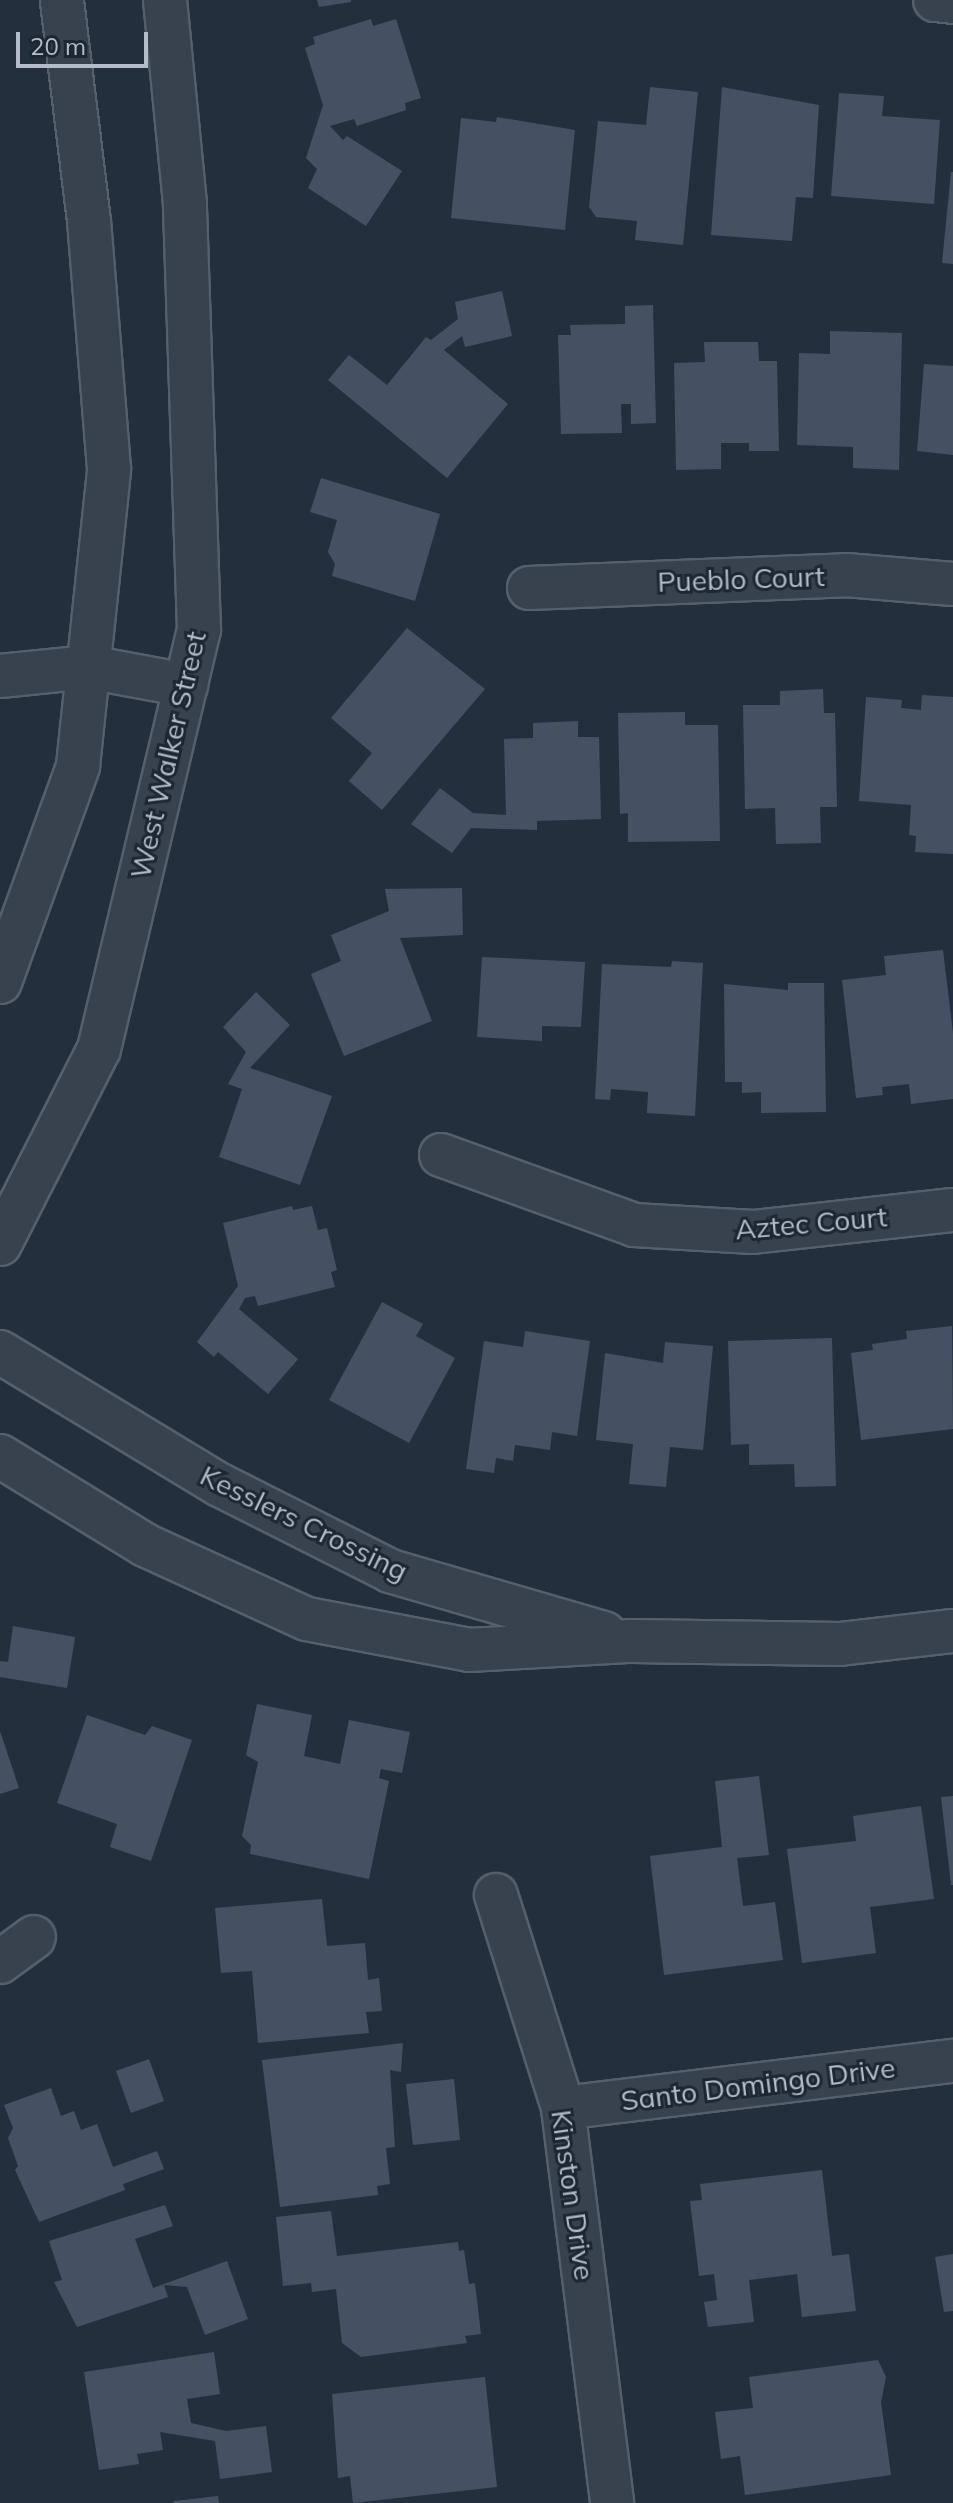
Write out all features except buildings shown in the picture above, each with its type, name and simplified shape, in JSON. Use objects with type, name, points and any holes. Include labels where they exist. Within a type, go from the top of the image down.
[{"type":"street","points":[[0,982],[78,766],[109,469],[89,221],[62,0]]},
{"type":"street","name":"West Walker Street","points":[[0,1244],[99,1049],[199,630],[185,204],[165,0]]},
{"type":"street","points":[[935,0],[953,2]]},
{"type":"street","name":"Pueblo Court","points":[[529,588],[846,575],[953,584]]},
{"type":"street","points":[[0,676],[88,667],[186,685]]},
{"type":"street","name":"Aztec Court","points":[[441,1155],[634,1225],[753,1232],[953,1210]]},
{"type":"street","name":"Kesslers Crossing","points":[[0,1352],[220,1485],[390,1571],[632,1641]]},
{"type":"street","name":"Kesslers Crossing","points":[[0,1456],[145,1545],[307,1619],[469,1650],[632,1641],[840,1644],[953,1631]]},
{"type":"street","name":"Kinston Drive","points":[[496,1895],[563,2108],[612,2503]]},
{"type":"street","points":[[0,1962],[34,1937]]},
{"type":"street","name":"Santo Domingo Drive","points":[[563,2108],[953,2061]]}]
